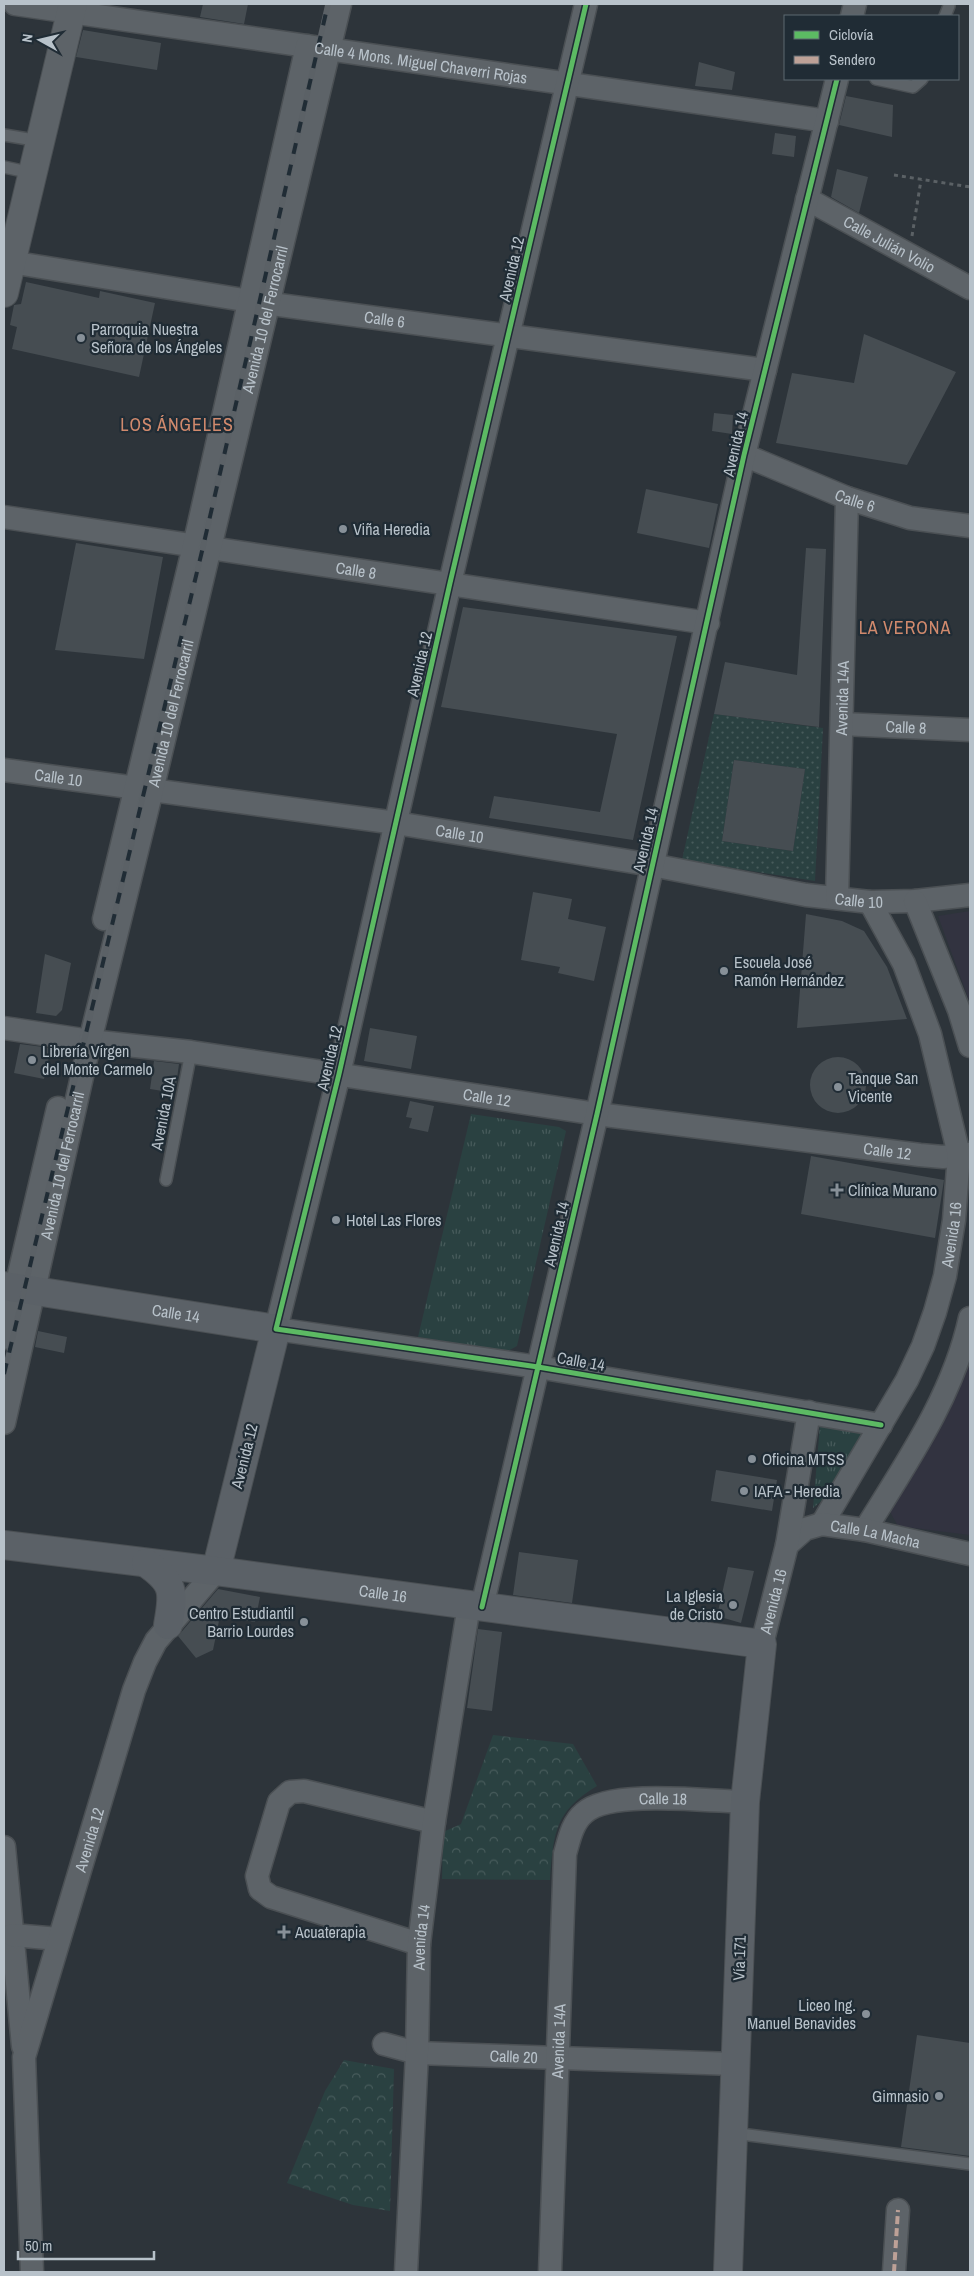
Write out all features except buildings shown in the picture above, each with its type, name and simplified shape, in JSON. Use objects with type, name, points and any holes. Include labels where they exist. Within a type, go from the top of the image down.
[{"type":"main road","name":"Calle 14","points":[[17,1288],[276,1329]]},
{"type":"main road","name":"Avenida 12","points":[[216,1571],[276,1329]]},
{"type":"main road","name":"Calle 16","points":[[4,1546],[216,1571],[762,1644]]},
{"type":"main road","points":[[146,1563],[163,1575],[169,1582],[172,1603],[168,1625]]},
{"type":"main road","name":"Vía 171","points":[[728,2272],[734,2064],[745,1802],[762,1644]]},
{"type":"street","name":"Calle 4 Mons. Miguel Chaverri Rojas","points":[[15,4],[72,8],[318,48],[826,121]]},
{"type":"street","name":"Avenida 10 del Ferrocarril","points":[[4,1338],[82,1040],[144,789],[318,48],[340,4]]},
{"type":"street","name":"Avenida 12","points":[[276,1329],[339,1074],[450,583],[586,4]]},
{"type":"street","points":[[4,293],[7,262],[32,173],[72,8]]},
{"type":"street","name":"Avenida 14","points":[[406,2272],[419,1944],[434,1822],[475,1606],[538,1367],[708,622],[744,455],[837,80]]},
{"type":"street","name":"Calle Julián Volio","points":[[807,199],[970,288]]},
{"type":"street","name":"Calle 6","points":[[7,262],[259,302],[765,370]]},
{"type":"street","name":"Calle 6","points":[[744,455],[847,498],[910,518],[970,526]]},
{"type":"street","name":"Avenida 14A","points":[[837,898],[847,498]]},
{"type":"street","name":"Calle 8","points":[[4,517],[708,622]]},
{"type":"street","name":"Calle 8","points":[[842,724],[970,730]]},
{"type":"street","name":"Calle 10","points":[[4,770],[396,823],[652,865],[806,895],[870,902],[915,902],[970,895]]},
{"type":"street","name":"Avenida 16","points":[[822,1524],[907,1380],[935,1312],[945,1276],[965,1155],[930,1034],[904,964],[870,902]]},
{"type":"street","points":[[915,902],[959,1010],[970,1046]]},
{"type":"street","name":"Calle 12","points":[[4,1028],[82,1040],[191,1052],[596,1114],[920,1155],[943,1157],[965,1155]]},
{"type":"street","name":"Avenida 10 del Ferrocarril","points":[[4,1423],[17,1288]]},
{"type":"street","points":[[865,1530],[924,1435],[940,1404],[964,1346],[970,1318]]},
{"type":"street","name":"Calle 14","points":[[276,1329],[538,1367],[881,1425]]},
{"type":"street","name":"Avenida 16","points":[[762,1644],[787,1546],[809,1412]]},
{"type":"street","name":"Calle La Macha","points":[[787,1546],[805,1529],[822,1524],[865,1530],[970,1554]]},
{"type":"street","name":"Avenida 12","points":[[32,2272],[24,2057],[134,1690],[145,1662],[168,1625],[216,1571]]},
{"type":"street","points":[[419,1944],[271,1897],[260,1889],[257,1876],[279,1802],[290,1792],[304,1791],[434,1822]]},
{"type":"street","name":"Calle 18","points":[[583,1813],[600,1802],[621,1799],[745,1802]]},
{"type":"street","name":"Avenida 14A","points":[[550,2272],[565,1854],[571,1832],[583,1813]]},
{"type":"street","points":[[4,1848],[9,1927],[24,2057]]},
{"type":"street","points":[[9,1927],[59,1939]]},
{"type":"street","name":"Calle 20","points":[[384,2044],[416,2053],[559,2060],[734,2064]]},
{"type":"street","points":[[894,2272],[898,2210]]},
{"type":"lane","points":[[881,80],[913,87],[921,80]]},
{"type":"lane","points":[[4,135],[40,141]]},
{"type":"lane","points":[[4,167],[32,173]]},
{"type":"lane","name":"Avenida 10A","points":[[166,1180],[191,1052]]},
{"type":"lane","points":[[732,2133],[970,2164]]},
{"type":"path","points":[[894,175],[970,188]]},
{"type":"path","points":[[909,256],[921,180]]},
{"type":"shaded area","points":[[970,911],[970,1003],[938,916]]},
{"type":"shaded area","points":[[970,1345],[970,1535],[898,1526],[890,1512],[932,1442]]},
{"type":"green space","points":[[714,714],[823,728],[815,881],[682,860]],"holes":[[[734,760],[805,769],[793,851],[722,841]]]},
{"type":"green space","points":[[471,1114],[559,1127],[566,1131],[517,1346],[508,1351],[418,1337]]},
{"type":"green space","points":[[820,1425],[862,1433],[825,1498],[813,1508]]},
{"type":"green space","points":[[493,1735],[573,1744],[597,1786],[572,1805],[559,1825],[555,1836],[550,1880],[442,1879],[443,1832],[461,1824]]},
{"type":"green space","points":[[344,2060],[394,2069],[390,2211],[353,2205],[287,2183],[325,2091]]},
{"type":"railway","points":[[4,1374],[203,547],[328,4]]},
{"type":"marked path","points":[[894,2272],[898,2210]]},
{"type":"cycle path","points":[[586,4],[450,583],[339,1074],[276,1329],[538,1367],[881,1425]]},
{"type":"cycle path","points":[[482,1607],[597,1114],[744,455],[837,80]]},
{"type":"place","name":"Parroquia Nuestra Señora de los Ángeles","points":[[81,338]]},
{"type":"place","name":"Viña Heredia","points":[[343,529]]},
{"type":"place","name":"Escuela José Ramón Hernández","points":[[724,971]]},
{"type":"place","name":"Librería Vírgen del Monte Carmelo","points":[[32,1060]]},
{"type":"place","name":"Tanque San Vicente","points":[[838,1087]]},
{"type":"place","name":"Clínica Murano","points":[[837,1190]]},
{"type":"place","name":"Hotel Las Flores","points":[[336,1220]]},
{"type":"place","name":"Oficina MTSS","points":[[752,1459]]},
{"type":"place","name":"IAFA - Heredia","points":[[744,1491]]},
{"type":"place","name":"La Iglesia de Cristo","points":[[733,1605]]},
{"type":"place","name":"Centro Estudiantil Barrio Lourdes","points":[[304,1622]]},
{"type":"place","name":"Acuaterapia","points":[[284,1932]]},
{"type":"place","name":"Liceo Ing. Manuel Benavides","points":[[866,2014]]},
{"type":"place","name":"Gimnasio","points":[[939,2096]]},
{"type":"district","name":"LOS ÁNGELES","points":[[177,425]]},
{"type":"district","name":"LA VERONA","points":[[905,628]]}]
